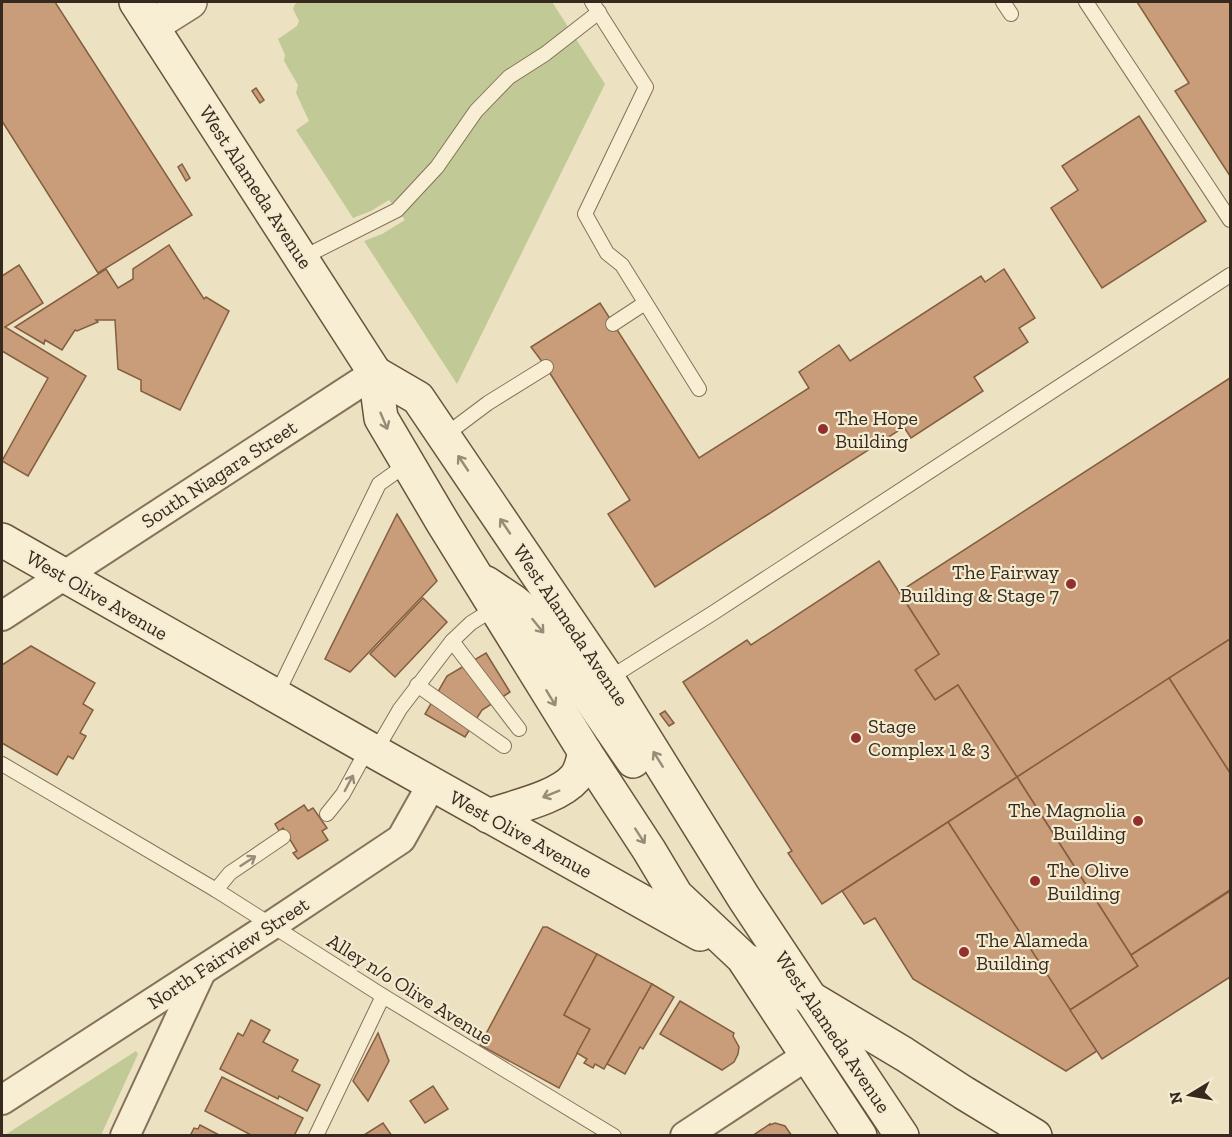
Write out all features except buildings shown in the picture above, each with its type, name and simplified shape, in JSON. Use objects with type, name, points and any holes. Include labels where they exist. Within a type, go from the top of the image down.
[{"type":"main road","points":[[144,14],[190,2]]},
{"type":"main road","name":"West Alameda Avenue","points":[[144,14],[375,373],[381,418],[585,752],[676,894],[743,958],[860,1136]]},
{"type":"main road","name":"West Alameda Avenue","points":[[375,373],[418,398],[608,679],[744,898],[902,1136]]},
{"type":"main road","name":"West Olive Avenue","points":[[2,540],[62,576],[743,958],[904,1054],[1035,1136]]},
{"type":"main road","name":"West Alameda Avenue","points":[[476,576],[525,611],[575,675],[719,890],[743,958]]},
{"type":"main road","points":[[488,816],[563,789],[577,777],[585,752]]},
{"type":"main road","name":"West Alameda Avenue","points":[[743,958],[744,898]]},
{"type":"street","name":"South Niagara Street","points":[[2,616],[375,373]]},
{"type":"street","name":"North Fairview Street","points":[[2,1100],[201,972],[401,839],[432,784]]},
{"type":"street","points":[[125,1136],[201,972]]},
{"type":"street","points":[[685,1136],[808,1055]]},
{"type":"lane","points":[[1003,2],[1011,14]]},
{"type":"lane","points":[[1086,2],[1230,220]]},
{"type":"lane","points":[[302,258],[397,210],[437,167],[477,111],[508,77],[545,54],[596,7],[646,87],[585,214],[607,253],[622,265],[699,389]]},
{"type":"lane","points":[[608,679],[713,613],[1230,275]]},
{"type":"lane","points":[[613,324],[645,303]]},
{"type":"lane","points":[[444,436],[488,403],[546,367]]},
{"type":"lane","points":[[276,696],[379,484],[408,464]]},
{"type":"lane","points":[[327,814],[417,685],[452,641],[471,623],[495,608]]},
{"type":"lane","points":[[452,641],[519,729]]},
{"type":"lane","points":[[417,685],[504,746]]},
{"type":"lane","name":"Alley n/o Olive Avenue","points":[[2,764],[216,890],[383,996],[614,1136]]},
{"type":"lane","points":[[216,890],[230,873],[284,837]]},
{"type":"lane","points":[[315,1136],[383,996]]},
{"type":"green space","points":[[299,2],[552,2],[605,84],[457,384],[364,241],[382,234],[405,220],[389,200],[353,218],[296,130],[309,121],[296,93],[298,85],[284,61],[285,55],[278,39],[297,26],[299,21],[293,9]]},
{"type":"green space","points":[[136,1051],[138,1054],[101,1135],[5,1135]]},
{"type":"place","name":"The Hope Building","points":[[823,429]]},
{"type":"place","name":"The Fairway Building & Stage 7","points":[[1071,584]]},
{"type":"place","name":"Stage Complex 1 & 3","points":[[856,738]]},
{"type":"place","name":"The Magnolia Building","points":[[1138,821]]},
{"type":"place","name":"The Olive Building","points":[[1035,881]]},
{"type":"place","name":"The Alameda Building","points":[[964,952]]}]
